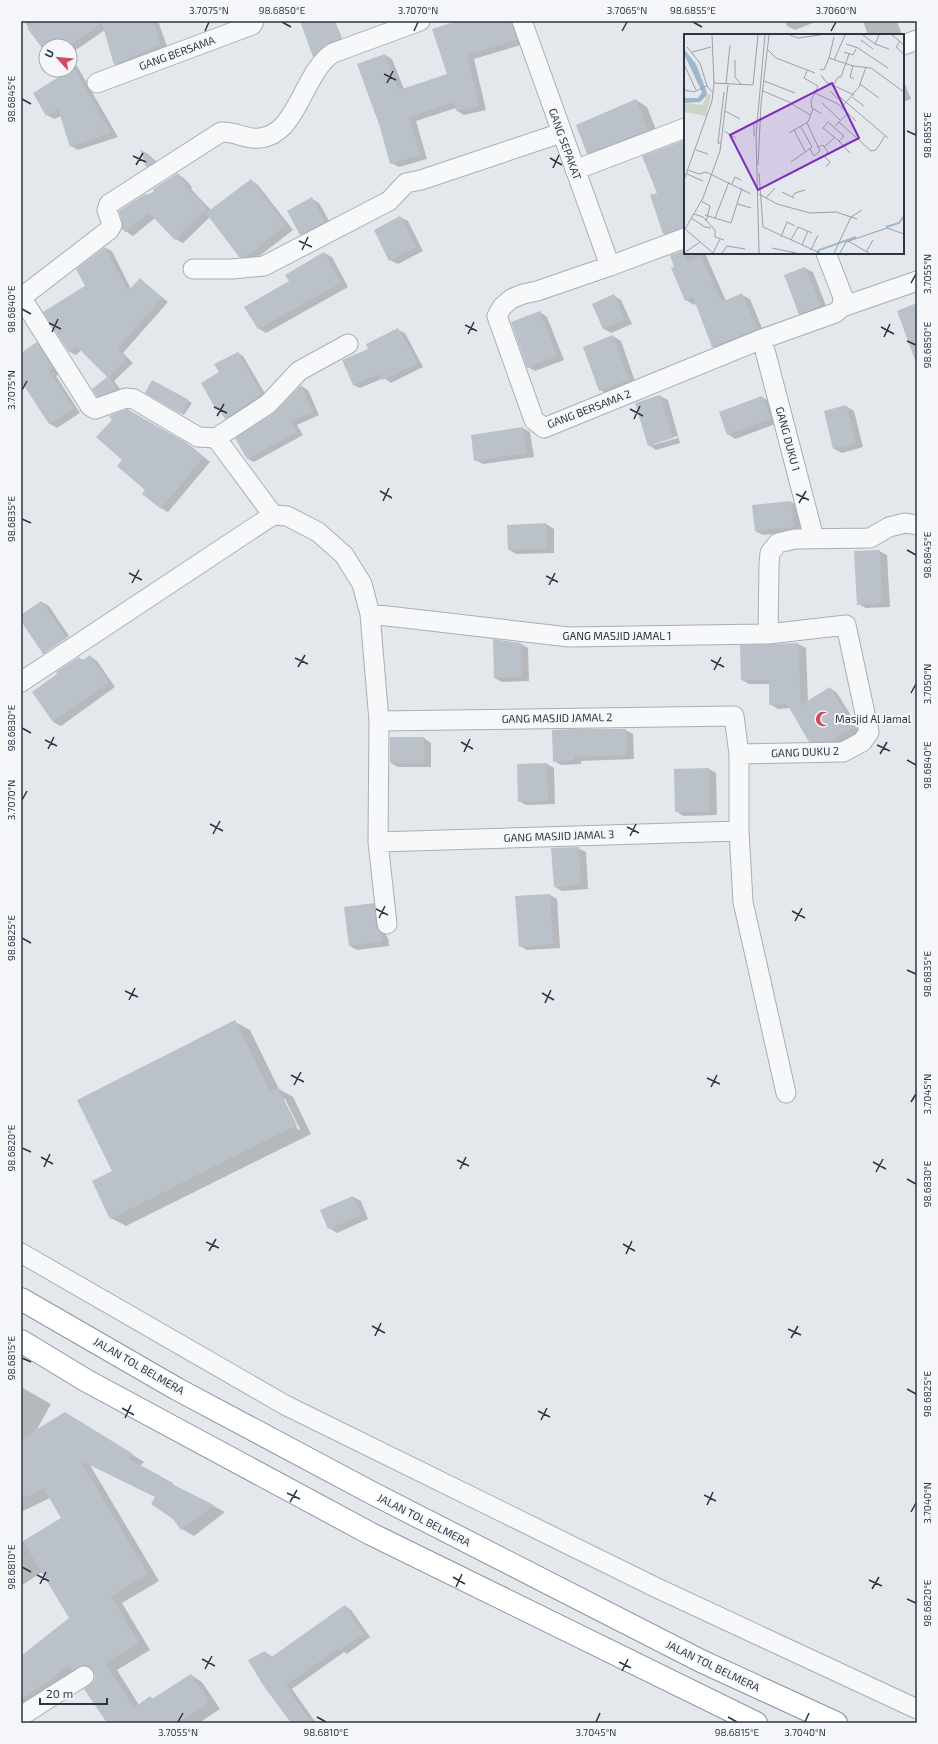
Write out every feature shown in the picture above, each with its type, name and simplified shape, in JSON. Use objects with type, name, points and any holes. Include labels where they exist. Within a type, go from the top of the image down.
[{"type":"highway","name":"JALAN TOL BELMERA","points":[[21,1299],[177,1388],[381,1498],[701,1661],[836,1723]]},
{"type":"highway","points":[[21,1342],[87,1381],[371,1534],[756,1723]]},
{"type":"street","name":"GANG BERSAMA","points":[[97,82],[252,25],[254,21]]},
{"type":"street","points":[[348,344],[299,371],[268,404],[216,438],[198,437],[134,399],[126,398],[95,409],[90,406],[22,297],[109,230],[112,225],[107,210],[109,204],[221,132],[230,132],[248,139],[262,138],[277,132],[289,119],[318,67],[326,58],[333,53],[394,26],[420,21]]},
{"type":"street","name":"GANG SEPAKAT","points":[[522,21],[610,266]]},
{"type":"street","points":[[904,45],[917,40]]},
{"type":"street","points":[[575,170],[684,128]]},
{"type":"street","points":[[193,269],[232,270],[264,266],[389,201],[406,183],[421,180],[561,133]]},
{"type":"street","name":"GANG BERSAMA 2","points":[[684,238],[610,266],[511,299],[502,307],[497,316],[534,420],[544,428],[762,339],[835,313],[842,307],[917,281]]},
{"type":"street","points":[[826,254],[843,297],[842,307]]},
{"type":"street","name":"GANG DUKU 1","points":[[762,339],[814,538]]},
{"type":"street","points":[[216,438],[273,515]]},
{"type":"street","points":[[21,682],[273,515],[287,516],[318,532],[344,555],[362,584],[370,614],[379,721],[378,842],[387,924]]},
{"type":"street","points":[[768,634],[770,553],[778,543],[795,539],[870,538],[889,527],[905,523],[917,525]]},
{"type":"street","name":"GANG MASJID JAMAL 1","points":[[370,614],[568,637],[768,634]]},
{"type":"street","name":"GANG DUKU 2","points":[[739,754],[843,752],[862,742],[869,732],[846,625],[768,634]]},
{"type":"street","name":"GANG MASJID JAMAL 2","points":[[379,721],[734,716],[739,754]]},
{"type":"street","points":[[739,754],[739,831],[743,902],[786,1093]]},
{"type":"street","name":"GANG MASJID JAMAL 3","points":[[378,842],[739,831]]},
{"type":"street","points":[[21,1253],[285,1405],[657,1588],[917,1709]]},
{"type":"street","points":[[21,1716],[84,1676]]},
{"type":"building","points":[[37,21],[153,21],[161,45],[114,65],[102,23],[78,40],[78,38],[38,38],[38,42],[27,28]]},
{"type":"building","points":[[300,21],[335,21],[342,38],[326,45],[313,57]]},
{"type":"building","points":[[457,21],[511,21],[517,40],[467,55],[479,106],[456,111],[454,102],[409,117],[420,155],[390,164],[380,127],[357,64],[385,54],[399,90],[447,74],[432,29]]},
{"type":"building","points":[[78,75],[111,133],[70,147],[58,109],[46,116],[33,93],[57,78],[78,78]]},
{"type":"building","points":[[636,99],[648,130],[587,154],[576,125]]},
{"type":"building","points":[[684,140],[684,227],[663,234],[650,195],[657,193],[642,156]]},
{"type":"building","points":[[140,149],[155,162],[146,167]]},
{"type":"building","points":[[178,173],[186,183],[184,184],[207,208],[175,240],[149,213],[125,232],[122,229],[119,211],[145,194],[154,192],[153,189]]},
{"type":"building","points":[[251,179],[286,225],[245,257],[239,257],[206,213]]},
{"type":"building","points":[[312,197],[325,222],[300,235],[287,211]]},
{"type":"building","points":[[400,216],[416,247],[389,261],[374,230]]},
{"type":"building","points":[[105,247],[128,291],[140,278],[162,298],[117,349],[127,359],[109,377],[117,389],[97,397],[92,389],[107,377],[76,346],[69,352],[43,312],[85,286],[76,269]]},
{"type":"building","points":[[684,250],[685,262],[700,255],[722,302],[742,293],[757,329],[712,347],[693,297],[685,301],[671,268],[674,267],[670,255]]},
{"type":"building","points":[[324,252],[341,283],[258,329],[244,307],[289,281],[285,275]]},
{"type":"building","points":[[805,267],[821,306],[799,314],[784,275]]},
{"type":"building","points":[[614,294],[625,320],[603,329],[592,304]]},
{"type":"building","points":[[917,303],[917,359],[915,360],[897,311]]},
{"type":"building","points":[[540,311],[557,356],[527,368],[511,322]]},
{"type":"building","points":[[398,328],[418,363],[383,380],[380,374],[353,385],[342,360],[368,349],[366,344]]},
{"type":"building","points":[[613,335],[629,380],[599,391],[583,347]]},
{"type":"building","points":[[37,342],[53,368],[49,371],[74,408],[49,424],[21,381],[21,353]]},
{"type":"building","points":[[238,352],[262,394],[225,419],[218,407],[215,408],[201,383],[219,372],[214,364]]},
{"type":"building","points":[[152,380],[189,400],[181,414],[145,393]]},
{"type":"building","points":[[301,385],[313,412],[291,421],[297,432],[247,459],[235,438],[274,413]]},
{"type":"building","points":[[660,395],[673,438],[648,446],[635,403]]},
{"type":"building","points":[[762,396],[771,419],[727,435],[719,412]]},
{"type":"building","points":[[846,405],[856,443],[833,449],[824,411]]},
{"type":"building","points":[[127,409],[185,442],[203,457],[161,509],[142,494],[145,490],[117,466],[122,460],[96,437],[112,420],[109,416]]},
{"type":"building","points":[[523,427],[527,453],[474,461],[471,435]]},
{"type":"building","points":[[791,501],[794,527],[755,531],[752,505]]},
{"type":"building","points":[[546,523],[547,549],[508,550],[507,525]]},
{"type":"building","points":[[880,550],[882,603],[857,605],[854,551]]},
{"type":"building","points":[[41,601],[67,638],[43,654],[21,621],[21,615]]},
{"type":"building","points":[[493,639],[521,643],[522,677],[494,678]]},
{"type":"building","points":[[798,643],[801,705],[830,687],[854,727],[831,741],[809,742],[787,704],[769,705],[769,680],[741,680],[740,645]]},
{"type":"building","points":[[90,655],[109,682],[53,722],[32,692],[57,674],[56,672],[79,657],[82,661]]},
{"type":"building","points":[[626,729],[626,755],[574,757],[574,760],[553,762],[552,730]]},
{"type":"building","points":[[390,737],[424,737],[424,764],[390,763]]},
{"type":"building","points":[[547,763],[548,801],[518,802],[517,764]]},
{"type":"building","points":[[709,768],[709,812],[675,812],[674,769]]},
{"type":"building","points":[[579,847],[581,885],[554,887],[551,848]]},
{"type":"building","points":[[550,894],[553,944],[519,947],[515,896]]},
{"type":"building","points":[[374,903],[376,925],[381,933],[382,942],[349,946],[344,907]]},
{"type":"building","points":[[235,1020],[270,1092],[278,1088],[297,1125],[110,1219],[92,1181],[112,1171],[77,1100]]},
{"type":"building","points":[[353,1196],[362,1215],[328,1229],[320,1210]]},
{"type":"building","points":[[65,1412],[133,1454],[128,1459],[161,1476],[160,1478],[214,1505],[181,1530],[173,1519],[151,1504],[155,1497],[80,1460],[148,1574],[111,1596],[139,1643],[105,1663],[134,1708],[150,1696],[152,1699],[191,1674],[209,1702],[177,1723],[107,1723],[84,1689],[94,1681],[95,1676],[93,1670],[89,1666],[84,1665],[72,1670],[69,1665],[49,1681],[21,1699],[21,1656],[69,1618],[23,1541],[61,1518],[44,1489],[21,1499],[21,1439]]},
{"type":"building","points":[[345,1605],[364,1634],[339,1651],[338,1649],[286,1685],[312,1723],[291,1723],[263,1685],[248,1660],[265,1651],[270,1658]]},
{"type":"place","name":"Masjid Al Jamal","points":[[823,719]]}]
